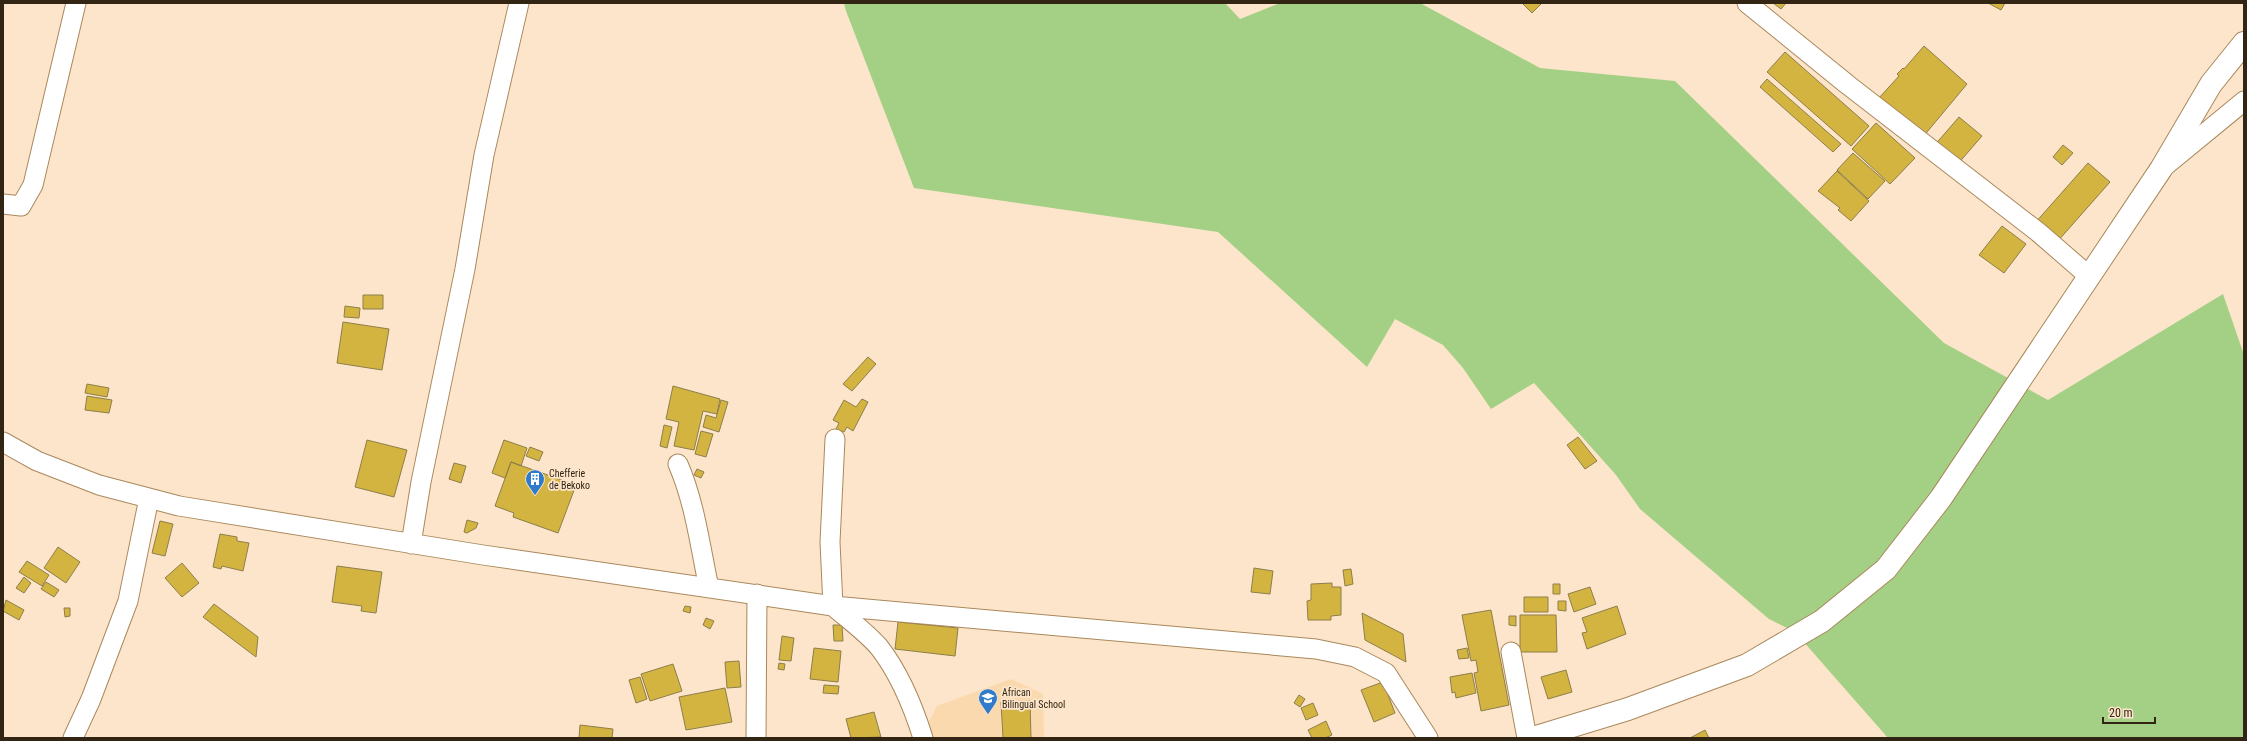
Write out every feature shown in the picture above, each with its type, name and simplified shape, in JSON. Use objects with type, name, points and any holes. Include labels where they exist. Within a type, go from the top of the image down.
[{"type":"main road","points":[[1533,738],[1628,709],[1747,665],[1822,621],[1886,569],[1941,498],[2161,169],[2211,84],[2244,43]]},
{"type":"street","points":[[3,204],[21,206],[33,185],[76,3]]},
{"type":"street","points":[[410,544],[464,269],[484,155],[519,3]]},
{"type":"street","points":[[1747,3],[1848,84],[2020,217],[2090,277]]},
{"type":"street","points":[[2161,169],[2244,101]]},
{"type":"street","points":[[835,439],[830,542],[833,606],[862,631],[883,654],[900,679],[910,701],[923,738]]},
{"type":"street","points":[[3,442],[37,461],[99,485],[179,506],[410,544],[833,606],[1316,649],[1355,657],[1386,673],[1428,738]]},
{"type":"street","points":[[678,464],[687,484],[709,588]]},
{"type":"street","points":[[73,738],[91,699],[128,601],[149,498]]},
{"type":"street","points":[[756,738],[757,594]]},
{"type":"street","points":[[1511,652],[1527,738]]},
{"type":"shaded area","name":"African Bilingual School","points":[[1011,679],[1043,694],[1044,738],[931,738],[927,725],[937,706]]},
{"type":"green space","points":[[844,3],[1225,3],[1240,19],[1280,3],[1420,3],[1540,68],[1675,81],[1944,343],[2048,400],[2223,294],[2244,355],[2244,738],[1888,738],[1795,632],[1769,619],[1640,509],[1616,475],[1534,383],[1491,409],[1463,368],[1443,345],[1395,319],[1367,367],[1218,232],[914,188]]},
{"type":"building","points":[[1522,3],[1542,3],[1532,13]]},
{"type":"building","points":[[1773,3],[1786,3],[1781,9]]},
{"type":"building","points":[[1988,3],[2005,3],[2001,10]]},
{"type":"building","points":[[1924,46],[1967,84],[1922,138],[1878,99],[1899,76],[1897,74],[1903,68],[1904,69]]},
{"type":"building","points":[[1785,52],[1869,126],[1851,146],[1767,72]]},
{"type":"building","points":[[1767,79],[1841,144],[1833,152],[1760,87]]},
{"type":"building","points":[[1959,117],[1982,136],[1956,166],[1933,147]]},
{"type":"building","points":[[1876,123],[1915,158],[1890,184],[1852,149]]},
{"type":"building","points":[[2063,145],[2073,153],[2062,165],[2053,157]]},
{"type":"building","points":[[1853,153],[1885,181],[1868,199],[1837,170]]},
{"type":"building","points":[[2088,163],[2110,182],[2057,242],[2035,223]]},
{"type":"building","points":[[1837,171],[1869,201],[1851,221],[1838,210],[1840,208],[1818,191]]},
{"type":"building","points":[[2002,226],[2026,244],[2004,273],[1979,255]]},
{"type":"building","points":[[363,295],[383,295],[383,309],[363,309]]},
{"type":"building","points":[[345,306],[360,308],[359,318],[344,317]]},
{"type":"building","points":[[343,322],[389,329],[382,370],[337,363]]},
{"type":"building","points":[[868,357],[876,364],[852,391],[843,384]]},
{"type":"building","points":[[87,384],[109,388],[107,397],[85,393]]},
{"type":"building","points":[[673,386],[720,399],[717,414],[703,411],[694,450],[674,446],[679,422],[666,419]]},
{"type":"building","points":[[87,396],[112,400],[109,413],[85,410]]},
{"type":"building","points":[[862,399],[868,402],[853,431],[847,427],[844,432],[836,429],[839,423],[833,420],[844,400],[856,407]]},
{"type":"building","points":[[721,400],[728,402],[719,432],[703,427],[706,415],[716,418]]},
{"type":"building","points":[[664,425],[672,427],[667,448],[660,446]]},
{"type":"building","points":[[701,431],[713,434],[706,457],[695,454]]},
{"type":"building","points":[[1578,437],[1597,461],[1585,469],[1567,445]]},
{"type":"building","points":[[367,440],[407,450],[394,497],[355,487]]},
{"type":"building","points":[[504,440],[527,448],[521,466],[511,462],[505,478],[492,473]]},
{"type":"building","points":[[530,447],[543,452],[539,461],[526,456]]},
{"type":"building","name":"Chefferie de Bekoko","points":[[511,462],[576,485],[558,533],[513,517],[514,513],[495,506]]},
{"type":"building","points":[[454,463],[466,466],[461,483],[449,479]]},
{"type":"building","points":[[697,469],[704,472],[701,478],[694,475]]},
{"type":"building","points":[[467,520],[478,523],[476,528],[467,533],[464,532]]},
{"type":"building","points":[[160,521],[173,524],[165,556],[152,553]]},
{"type":"building","points":[[220,534],[237,537],[237,541],[249,543],[243,571],[222,566],[221,569],[213,567]]},
{"type":"building","points":[[58,547],[80,562],[66,583],[44,568]]},
{"type":"building","points":[[27,561],[49,575],[42,586],[19,572]]},
{"type":"building","points":[[182,563],[199,583],[182,597],[165,578]]},
{"type":"building","points":[[337,566],[382,572],[376,613],[361,611],[362,606],[332,602]]},
{"type":"building","points":[[1254,568],[1273,571],[1270,594],[1251,592]]},
{"type":"building","points":[[1351,569],[1353,584],[1345,586],[1343,570]]},
{"type":"building","points":[[24,577],[31,583],[24,593],[16,588]]},
{"type":"building","points":[[46,582],[59,590],[54,597],[41,589]]},
{"type":"building","points":[[1332,583],[1332,587],[1341,587],[1341,615],[1331,616],[1331,620],[1308,620],[1307,601],[1311,600],[1311,584]]},
{"type":"building","points":[[1553,584],[1560,584],[1560,594],[1553,594]]},
{"type":"building","points":[[1590,587],[1596,604],[1574,612],[1568,594]]},
{"type":"building","points":[[1524,597],[1548,597],[1548,612],[1524,612]]},
{"type":"building","points":[[6,600],[24,610],[19,620],[3,611]]},
{"type":"building","points":[[1558,601],[1566,601],[1566,611],[1558,610]]},
{"type":"building","points":[[214,604],[258,637],[256,657],[203,617]]},
{"type":"building","points":[[685,606],[691,607],[690,613],[683,611]]},
{"type":"building","points":[[1617,606],[1626,634],[1587,649],[1582,633],[1587,632],[1582,618]]},
{"type":"building","points":[[64,608],[70,608],[70,616],[65,617]]},
{"type":"building","points":[[1491,610],[1509,705],[1481,711],[1474,673],[1478,672],[1476,660],[1471,661],[1462,615]]},
{"type":"building","points":[[1362,613],[1403,634],[1406,662],[1365,640]]},
{"type":"building","points":[[1520,615],[1556,615],[1557,652],[1520,652]]},
{"type":"building","points":[[1509,616],[1516,616],[1516,626],[1509,625]]},
{"type":"building","points":[[706,618],[714,621],[710,629],[703,625]]},
{"type":"building","points":[[898,622],[958,628],[955,656],[895,649]]},
{"type":"building","points":[[833,625],[842,625],[843,641],[834,641]]},
{"type":"building","points":[[782,636],[794,638],[791,661],[779,660]]},
{"type":"building","points":[[814,648],[841,651],[838,682],[810,679]]},
{"type":"building","points":[[1467,648],[1469,658],[1459,659],[1457,650]]},
{"type":"building","points":[[739,661],[741,687],[727,688],[725,662]]},
{"type":"building","points":[[779,663],[785,664],[784,670],[778,669]]},
{"type":"building","points":[[673,664],[682,691],[650,701],[641,674]]},
{"type":"building","points":[[1566,670],[1572,692],[1548,699],[1541,677]]},
{"type":"building","points":[[1472,673],[1476,693],[1456,698],[1455,692],[1452,693],[1450,677]]},
{"type":"building","points":[[640,677],[647,699],[636,703],[629,680]]},
{"type":"building","points":[[1383,682],[1395,713],[1374,722],[1361,690]]},
{"type":"building","points":[[824,685],[839,686],[838,694],[823,693]]},
{"type":"building","points":[[725,688],[732,722],[686,730],[679,697]]},
{"type":"building","points":[[1299,695],[1305,699],[1300,707],[1294,703]]},
{"type":"building","points":[[1030,701],[1031,738],[1003,738],[1001,702]]},
{"type":"building","points":[[1313,703],[1318,715],[1306,720],[1301,708]]},
{"type":"building","points":[[874,712],[881,737],[851,738],[846,719]]},
{"type":"building","points":[[1326,721],[1332,735],[1325,738],[1312,738],[1308,730]]},
{"type":"building","points":[[580,725],[613,729],[612,738],[579,738]]},
{"type":"building","points":[[1705,730],[1709,738],[1690,738]]},
{"type":"place","name":"Chefferie de Bekoko","points":[[535,496]]},
{"type":"place","name":"African Bilingual School","points":[[988,715]]}]
